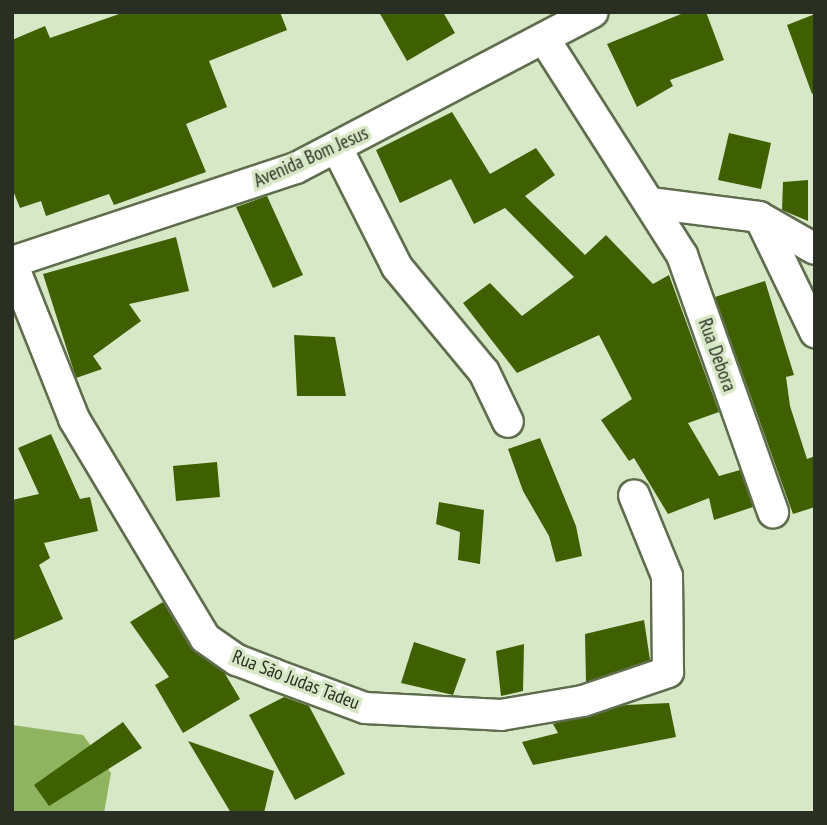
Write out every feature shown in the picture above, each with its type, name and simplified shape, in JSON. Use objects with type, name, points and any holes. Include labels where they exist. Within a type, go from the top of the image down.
[{"type":"street","name":"Avenida Bom Jesus","points":[[12,262],[296,168],[545,40],[593,12]]},
{"type":"street","name":"Rua Debora","points":[[545,40],[620,164],[650,203],[682,255],[773,512]]},
{"type":"street","points":[[337,148],[397,267],[484,372],[508,422]]},
{"type":"street","points":[[650,203],[760,217],[815,249]]},
{"type":"street","points":[[760,217],[815,332]]},
{"type":"street","name":"Rua São Judas Tadeu","points":[[12,262],[74,419],[198,628],[237,660],[273,674],[365,708],[501,715],[583,701],[668,672],[667,576],[634,495]]},
{"type":"green space","points":[[12,725],[83,735],[111,773],[104,813],[12,813]]},
{"type":"building","points":[[125,12],[280,12],[287,30],[209,61],[227,107],[186,124],[206,172],[114,205],[109,194],[46,216],[41,201],[20,208],[12,188],[12,40],[45,26],[50,38]]},
{"type":"building","points":[[379,12],[443,12],[455,33],[407,61]]},
{"type":"building","points":[[686,12],[706,12],[724,60],[670,80],[673,86],[637,107],[607,44]]},
{"type":"building","points":[[815,14],[815,93],[812,94],[787,25]]},
{"type":"building","points":[[452,112],[490,174],[536,148],[555,175],[525,196],[585,255],[606,235],[653,284],[669,275],[719,412],[688,423],[719,476],[740,470],[753,507],[714,520],[709,498],[668,514],[634,458],[629,461],[601,420],[632,399],[599,335],[517,373],[463,303],[490,283],[522,316],[574,277],[505,208],[474,224],[451,179],[400,203],[376,150]]},
{"type":"building","points":[[729,133],[771,143],[761,189],[718,180]]},
{"type":"building","points":[[808,180],[808,221],[782,210],[783,182]]},
{"type":"building","points":[[267,196],[303,275],[273,288],[236,207]]},
{"type":"building","points":[[176,237],[189,291],[129,304],[141,321],[93,356],[102,369],[76,378],[43,274]]},
{"type":"building","points":[[765,281],[794,375],[786,377],[790,406],[807,459],[815,456],[815,507],[793,514],[715,297]]},
{"type":"building","points":[[294,335],[335,337],[346,396],[297,396]]},
{"type":"building","points":[[51,434],[80,499],[90,497],[98,531],[44,543],[50,558],[39,565],[63,619],[12,641],[12,500],[39,494],[18,448]]},
{"type":"building","points":[[540,438],[576,526],[582,556],[556,562],[549,536],[523,491],[508,449]]},
{"type":"building","points":[[217,462],[220,497],[176,501],[173,466]]},
{"type":"building","points":[[439,502],[484,510],[480,564],[458,560],[460,532],[436,524]]},
{"type":"building","points":[[163,602],[190,647],[224,672],[240,699],[183,733],[155,685],[169,677],[130,622]]},
{"type":"building","points":[[644,620],[650,660],[586,682],[585,634]]},
{"type":"building","points":[[414,642],[466,659],[453,695],[401,683]]},
{"type":"building","points":[[524,644],[523,691],[501,696],[496,651]]},
{"type":"building","points":[[284,697],[309,706],[345,774],[295,800],[249,715]]},
{"type":"building","points":[[669,703],[676,737],[533,765],[522,742],[558,733],[553,724],[626,705]]},
{"type":"building","points":[[123,722],[142,748],[49,806],[34,785]]},
{"type":"building","points":[[188,741],[274,771],[264,813],[231,813]]}]
